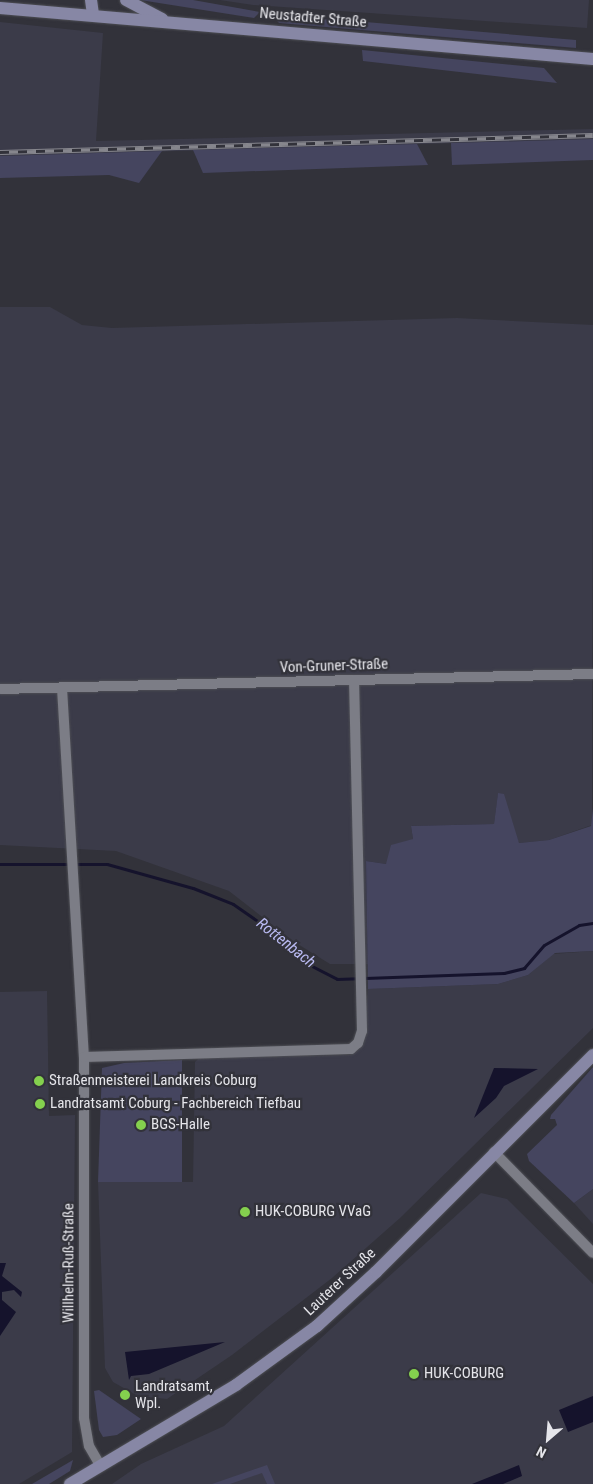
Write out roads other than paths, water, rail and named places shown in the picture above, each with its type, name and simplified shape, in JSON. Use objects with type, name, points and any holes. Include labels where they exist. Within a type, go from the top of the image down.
[{"type":"street","points":[[91,0],[93,15]]},
{"type":"street","points":[[126,0],[169,23]]},
{"type":"street","name":"Neustadter Straße","points":[[0,8],[593,59]]},
{"type":"street","name":"Von-Gruner-Straße","points":[[0,689],[593,674]]},
{"type":"street","points":[[84,1057],[351,1049],[358,1043],[362,1031],[354,680]]},
{"type":"street","name":"Willhelm-Ruß-Straße","points":[[62,688],[84,1057],[84,1418],[85,1435],[100,1466]]},
{"type":"street","name":"Lauterer Straße","points":[[70,1484],[236,1385],[317,1326],[376,1272],[593,1055]]},
{"type":"street","points":[[494,1152],[593,1253]]},
{"type":"waterway","name":"Rottenbach","points":[[0,864],[107,864],[193,888],[233,904],[269,929],[304,962],[337,979],[504,973],[524,968],[544,945],[579,925],[593,923]]},
{"type":"railway","points":[[0,152],[593,135]]},
{"type":"place","name":"Straßenmeisterei Landkreis Coburg","points":[[39,1081]]},
{"type":"place","name":"Landratsamt Coburg - Fachbereich Tiefbau","points":[[40,1104]]},
{"type":"place","name":"BGS-Halle","points":[[141,1125]]},
{"type":"place","name":"HUK-COBURG VVaG","points":[[245,1212]]},
{"type":"place","name":"HUK-COBURG","points":[[414,1374]]},
{"type":"place","name":"Landratsamt, Wpl.","points":[[125,1395]]}]
